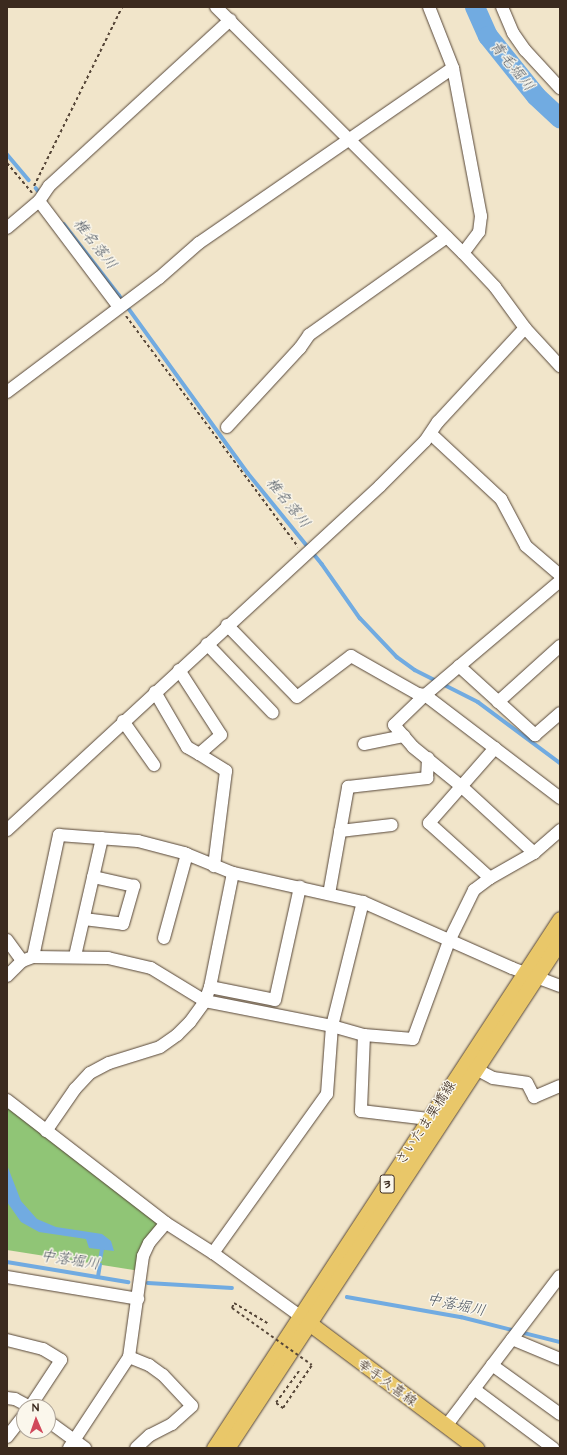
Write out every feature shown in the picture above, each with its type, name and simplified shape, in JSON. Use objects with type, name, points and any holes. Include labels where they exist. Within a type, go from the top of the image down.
[{"type":"main road","name":"さいたま栗橋線","points":[[214,1448],[304,1320],[476,1069],[560,919]]},
{"type":"main road","name":"さいたま栗橋線","points":[[227,1448],[304,1320],[429,1119],[530,975],[560,941]]},
{"type":"main road","name":"幸手久喜線","points":[[304,1320],[476,1448]]},
{"type":"street","points":[[216,7],[495,286],[525,328],[560,366]]},
{"type":"street","points":[[429,7],[452,68],[482,222],[479,232],[463,253]]},
{"type":"street","points":[[502,7],[513,33],[525,50],[560,88]]},
{"type":"street","points":[[7,228],[35,197],[49,186],[230,20]]},
{"type":"street","points":[[7,392],[119,308],[200,243],[452,68]]},
{"type":"street","points":[[35,197],[119,308]]},
{"type":"street","points":[[227,427],[300,348],[309,335],[447,237]]},
{"type":"street","points":[[7,830],[95,751],[123,721],[380,486],[431,434],[438,422],[525,328]]},
{"type":"street","points":[[431,434],[501,499],[526,546],[560,576]]},
{"type":"street","points":[[534,853],[394,726],[425,695],[560,581]]},
{"type":"street","points":[[227,625],[297,697],[351,656],[418,694],[425,695],[560,798]]},
{"type":"street","points":[[207,644],[272,713]]},
{"type":"street","points":[[498,702],[560,646]]},
{"type":"street","points":[[459,666],[535,735],[560,713]]},
{"type":"street","points":[[179,670],[221,735],[199,754]]},
{"type":"street","points":[[155,692],[187,747],[226,770],[214,866]]},
{"type":"street","points":[[123,721],[154,765]]},
{"type":"street","points":[[364,744],[404,736]]},
{"type":"street","points":[[490,878],[429,823],[495,748]]},
{"type":"street","points":[[329,894],[348,787],[427,778],[428,758]]},
{"type":"street","points":[[340,831],[392,825]]},
{"type":"street","points":[[7,976],[28,959],[75,956],[108,958],[151,968],[204,1001],[332,1026],[364,1035],[412,1039],[449,941],[474,890],[490,878],[534,853],[560,830]]},
{"type":"street","points":[[28,959],[59,835],[138,841],[187,854],[233,873],[363,902],[449,941],[560,986]]},
{"type":"street","points":[[75,956],[102,838]]},
{"type":"street","points":[[164,938],[187,854]]},
{"type":"street","points":[[46,1131],[75,1089],[90,1073],[109,1063],[160,1046],[177,1035],[204,1001],[210,987],[233,873]]},
{"type":"street","points":[[84,919],[123,924],[134,886],[93,877]]},
{"type":"street","points":[[210,987],[275,1000],[300,887]]},
{"type":"street","points":[[213,1253],[327,1094],[332,1026],[363,902]]},
{"type":"street","points":[[7,940],[28,959]]},
{"type":"street","points":[[364,1035],[361,1111],[429,1119]]},
{"type":"street","points":[[476,1069],[493,1078],[527,1083],[534,1097],[560,1086]]},
{"type":"street","points":[[7,1100],[166,1223],[213,1253],[304,1320]]},
{"type":"street","points":[[72,1444],[129,1357],[143,1256],[149,1243],[166,1223]]},
{"type":"street","points":[[7,1277],[138,1299]]},
{"type":"street","points":[[446,1426],[492,1364],[560,1278]]},
{"type":"street","points":[[512,1339],[560,1359]]},
{"type":"street","points":[[7,1340],[43,1349],[61,1360],[35,1399]]},
{"type":"street","points":[[129,1357],[149,1365],[163,1375],[192,1406],[172,1424],[150,1435],[136,1448]]},
{"type":"street","points":[[492,1364],[560,1414]]},
{"type":"street","points":[[474,1389],[553,1448]]},
{"type":"street","points":[[7,1437],[16,1425]]},
{"type":"street","points":[[56,1429],[72,1444],[85,1448]]},
{"type":"path","points":[[7,163],[35,197],[122,7]]},
{"type":"path","points":[[119,308],[304,554]]},
{"type":"path","points":[[267,1322],[234,1303],[232,1308],[312,1365],[283,1408],[276,1403],[299,1371]]},
{"type":"green space","points":[[7,1100],[166,1223],[140,1271],[7,1250]]},
{"type":"water","points":[[7,1165],[21,1201],[37,1219],[56,1227],[102,1234],[111,1241],[114,1251],[89,1248],[86,1239],[39,1232],[21,1222],[7,1202]]},
{"type":"waterway","name":"青毛堀川","points":[[475,7],[488,36],[536,96],[560,118]]},
{"type":"waterway","name":"椎名落川","points":[[7,154],[29,180]]},
{"type":"waterway","name":"椎名落川","points":[[36,188],[39,192]]},
{"type":"waterway","name":"椎名落川","points":[[64,224],[119,295],[248,473],[322,564],[360,618],[397,657],[415,670],[478,702],[560,763]]},
{"type":"waterway","points":[[100,1260],[102,1250]]},
{"type":"waterway","name":"中落堀川","points":[[7,1262],[128,1282]]},
{"type":"waterway","points":[[98,1277],[100,1265]]},
{"type":"waterway","name":"中落堀川","points":[[148,1283],[232,1288]]},
{"type":"waterway","name":"中落堀川","points":[[347,1297],[461,1317],[560,1342]]}]
